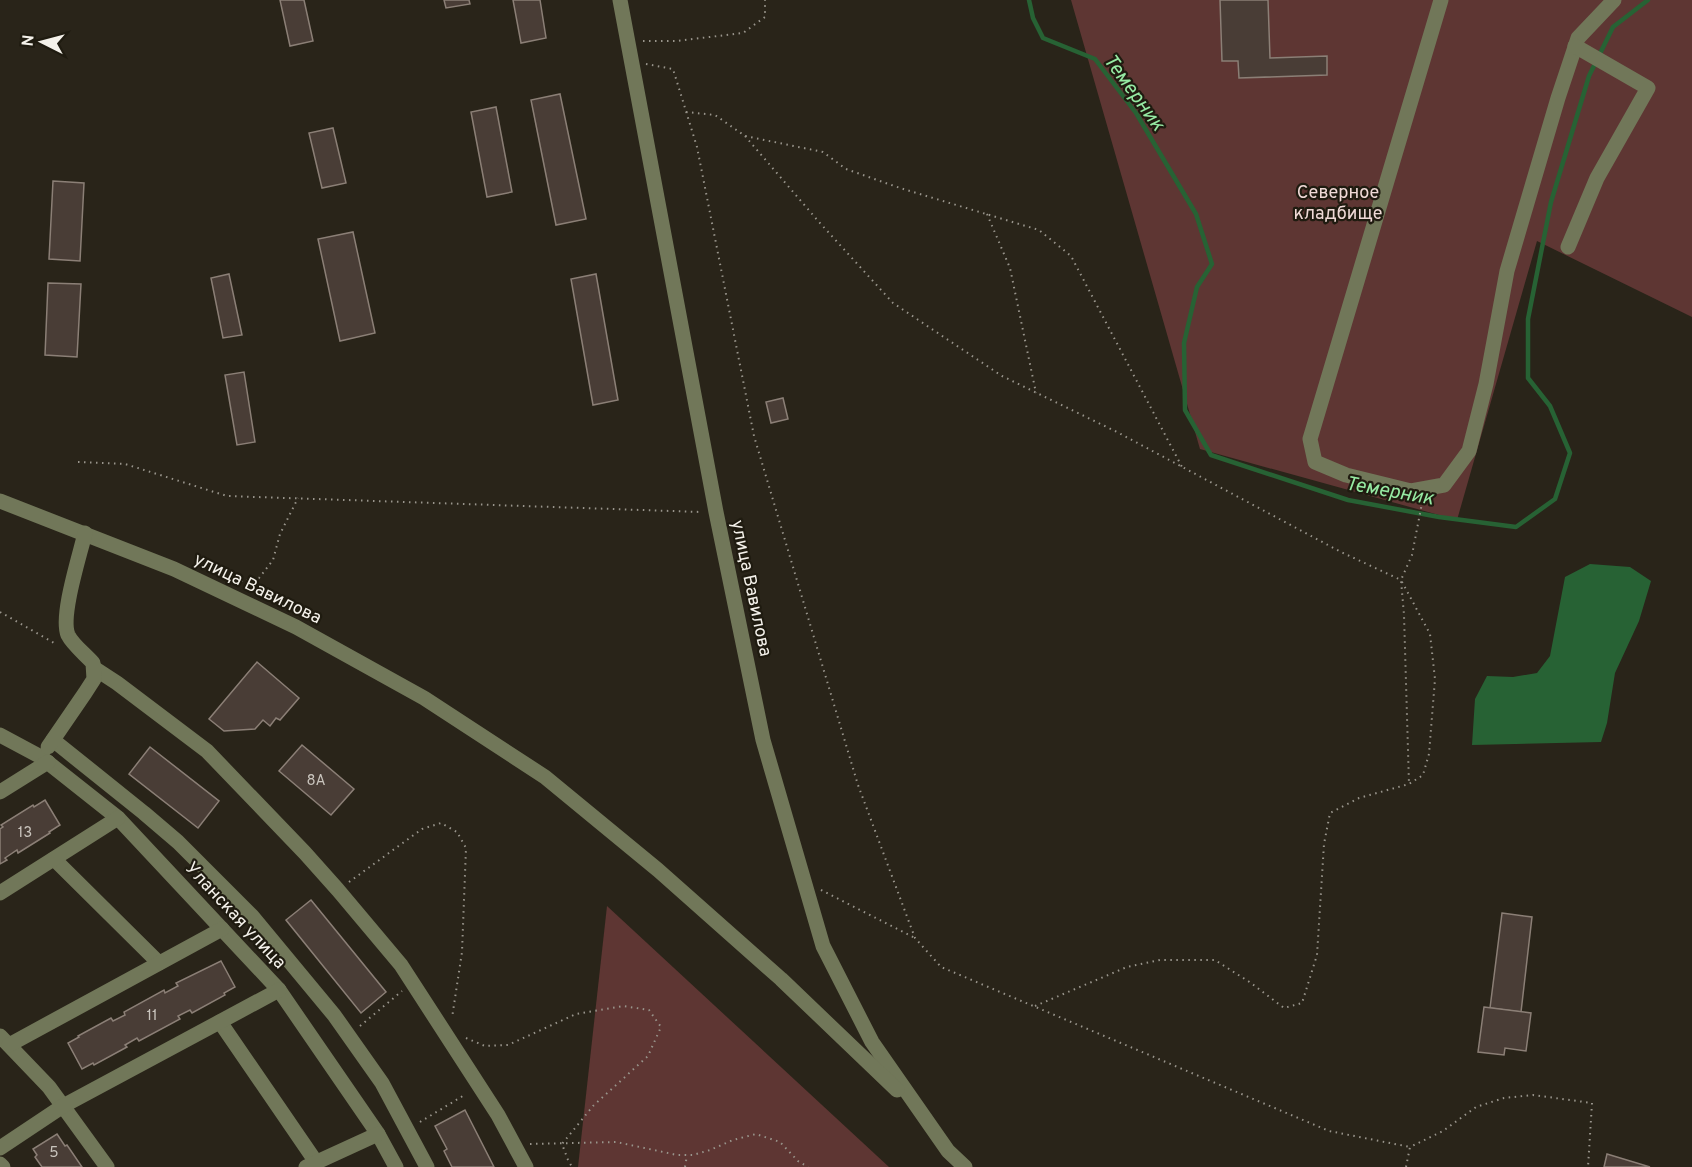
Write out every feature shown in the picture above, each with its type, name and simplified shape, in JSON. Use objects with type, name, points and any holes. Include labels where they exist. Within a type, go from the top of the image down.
[{"type":"street","name":"улица Вавилова","points":[[620,0],[716,512],[763,740],[823,946],[872,1042],[948,1151],[965,1167]]},
{"type":"street","points":[[1442,0],[1310,439],[1315,462],[1346,475],[1411,491],[1444,485],[1469,451],[1486,384],[1507,272],[1558,98],[1578,38],[1614,0]]},
{"type":"street","points":[[1568,247],[1597,178],[1648,88],[1575,46]]},
{"type":"street","name":"улица Вавилова","points":[[0,501],[174,569],[296,627],[424,698],[545,777],[658,870],[772,972],[921,1113]]},
{"type":"street","points":[[0,792],[45,759],[53,741],[94,679],[93,663],[70,638],[66,629],[66,613],[85,533]]},
{"type":"street","points":[[94,668],[207,751],[338,890],[401,965],[498,1115],[526,1167]]},
{"type":"street","name":"Уланская улица","points":[[0,735],[45,759],[118,818],[279,990],[378,1134],[396,1167]]},
{"type":"street","points":[[53,741],[144,813],[195,859],[252,916],[334,1015],[382,1083],[427,1167]]},
{"type":"street","points":[[0,893],[118,818]]},
{"type":"street","points":[[54,859],[159,963]]},
{"type":"street","points":[[107,1167],[49,1087],[4,1041],[222,929]]},
{"type":"street","points":[[0,1148],[63,1106],[279,990]]},
{"type":"street","points":[[220,1022],[311,1165],[378,1134]]},
{"type":"street","points":[[0,1164],[3,1167]]},
{"type":"path","points":[[628,42],[676,41],[743,33],[765,17],[765,0]]},
{"type":"path","points":[[632,61],[673,69],[697,147],[754,436],[858,785],[915,938]]},
{"type":"path","points":[[686,112],[715,115],[745,136],[893,303],[1002,376],[1116,432],[1341,552],[1401,580],[1430,634],[1435,679],[1429,754],[1423,775],[1409,784],[1359,798],[1330,813],[1324,844],[1317,955],[1302,1003],[1284,1008],[1215,960],[1160,960],[1127,967],[1034,1006]]},
{"type":"path","points":[[745,136],[823,152],[846,169],[900,188],[1039,230],[1071,256],[1182,467]]},
{"type":"path","points":[[987,214],[1010,268],[1036,393]]},
{"type":"path","points":[[78,462],[125,464],[227,496],[716,512]]},
{"type":"path","points":[[1409,784],[1401,580],[1412,555],[1425,489]]},
{"type":"path","points":[[212,587],[259,578],[273,560],[280,534],[298,498]]},
{"type":"path","points":[[0,612],[60,647]]},
{"type":"path","points":[[338,890],[422,830],[441,823],[457,832],[466,848],[462,952],[452,1023]]},
{"type":"path","points":[[804,881],[915,938],[941,967],[1329,1131],[1410,1147],[1443,1131],[1476,1107],[1504,1098],[1533,1095],[1592,1103],[1588,1167]]},
{"type":"path","points":[[349,1036],[403,990]]},
{"type":"path","points":[[463,1037],[485,1046],[508,1045],[576,1014],[623,1006],[649,1010],[661,1027],[648,1056],[593,1106],[562,1144]]},
{"type":"path","points":[[407,1130],[468,1093]]},
{"type":"path","points":[[513,1143],[616,1142],[677,1155],[687,1155],[710,1150],[733,1140],[756,1134],[780,1142],[798,1161],[808,1167]]},
{"type":"path","points":[[562,1144],[572,1167]]},
{"type":"path","points":[[1406,1167],[1410,1147]]},
{"type":"path","points":[[685,1167],[687,1155]]},
{"type":"green space","name":"Северное кладбище","points":[[1071,0],[1692,0],[1692,317],[1537,241],[1457,520],[1200,449]]},
{"type":"green space","points":[[607,906],[889,1167],[578,1167]]},
{"type":"shaded area","points":[[1590,564],[1630,567],[1651,581],[1639,621],[1615,673],[1607,723],[1601,742],[1472,745],[1475,699],[1487,676],[1513,677],[1537,673],[1550,656],[1565,577]]},
{"type":"building","points":[[280,0],[304,0],[313,41],[290,46]]},
{"type":"building","points":[[444,0],[469,0],[470,4],[446,8]]},
{"type":"building","points":[[513,0],[540,0],[546,38],[521,43]]},
{"type":"building","points":[[1220,0],[1268,0],[1270,58],[1327,56],[1327,75],[1239,78],[1238,61],[1222,61]]},
{"type":"building","points":[[560,94],[586,219],[556,225],[531,100]]},
{"type":"building","points":[[496,107],[512,192],[487,197],[471,112]]},
{"type":"building","points":[[333,128],[346,183],[322,188],[309,133]]},
{"type":"building","points":[[53,181],[84,183],[80,261],[49,259]]},
{"type":"building","points":[[353,232],[375,333],[340,341],[318,239]]},
{"type":"building","points":[[229,274],[242,335],[223,338],[211,278]]},
{"type":"building","points":[[596,274],[618,400],[593,405],[571,279]]},
{"type":"building","points":[[48,283],[81,284],[77,357],[45,355]]},
{"type":"building","points":[[244,372],[255,442],[237,445],[225,375]]},
{"type":"building","points":[[783,398],[788,419],[771,423],[766,402]]},
{"type":"building","points":[[257,662],[299,698],[280,720],[276,718],[270,726],[263,720],[255,729],[224,731],[209,719]]},
{"type":"building","points":[[302,745],[354,789],[331,815],[279,771]]},
{"type":"building","points":[[150,747],[219,801],[198,828],[129,774]]},
{"type":"building","points":[[45,800],[60,825],[18,853],[17,850],[0,864],[0,829],[3,827],[1,825]]},
{"type":"building","points":[[311,900],[386,992],[361,1013],[286,920]]},
{"type":"building","points":[[1502,913],[1532,917],[1521,1012],[1490,1008]]},
{"type":"building","points":[[221,961],[235,987],[224,993],[225,995],[192,1013],[190,1010],[178,1016],[180,1019],[139,1041],[137,1038],[125,1045],[127,1047],[82,1069],[68,1043],[111,1018],[113,1021],[125,1015],[124,1012],[164,990],[165,993],[178,986],[176,983]]},
{"type":"building","points":[[1484,1007],[1531,1013],[1526,1051],[1505,1048],[1504,1055],[1478,1052]]},
{"type":"building","points":[[465,1110],[494,1167],[452,1167],[444,1151],[447,1149],[435,1126]]},
{"type":"building","points":[[57,1134],[82,1167],[42,1167],[33,1149]]},
{"type":"building","points":[[1607,1154],[1650,1167],[1604,1167]]},
{"type":"waterway","name":"Темерник","points":[[1029,0],[1033,18],[1043,38],[1095,59],[1136,113],[1196,214],[1212,264],[1197,287],[1184,343],[1185,410],[1211,455],[1348,500],[1439,517],[1516,527],[1555,499],[1570,453],[1550,406],[1528,378],[1528,319],[1551,202],[1589,76],[1613,27],[1648,0]]}]
